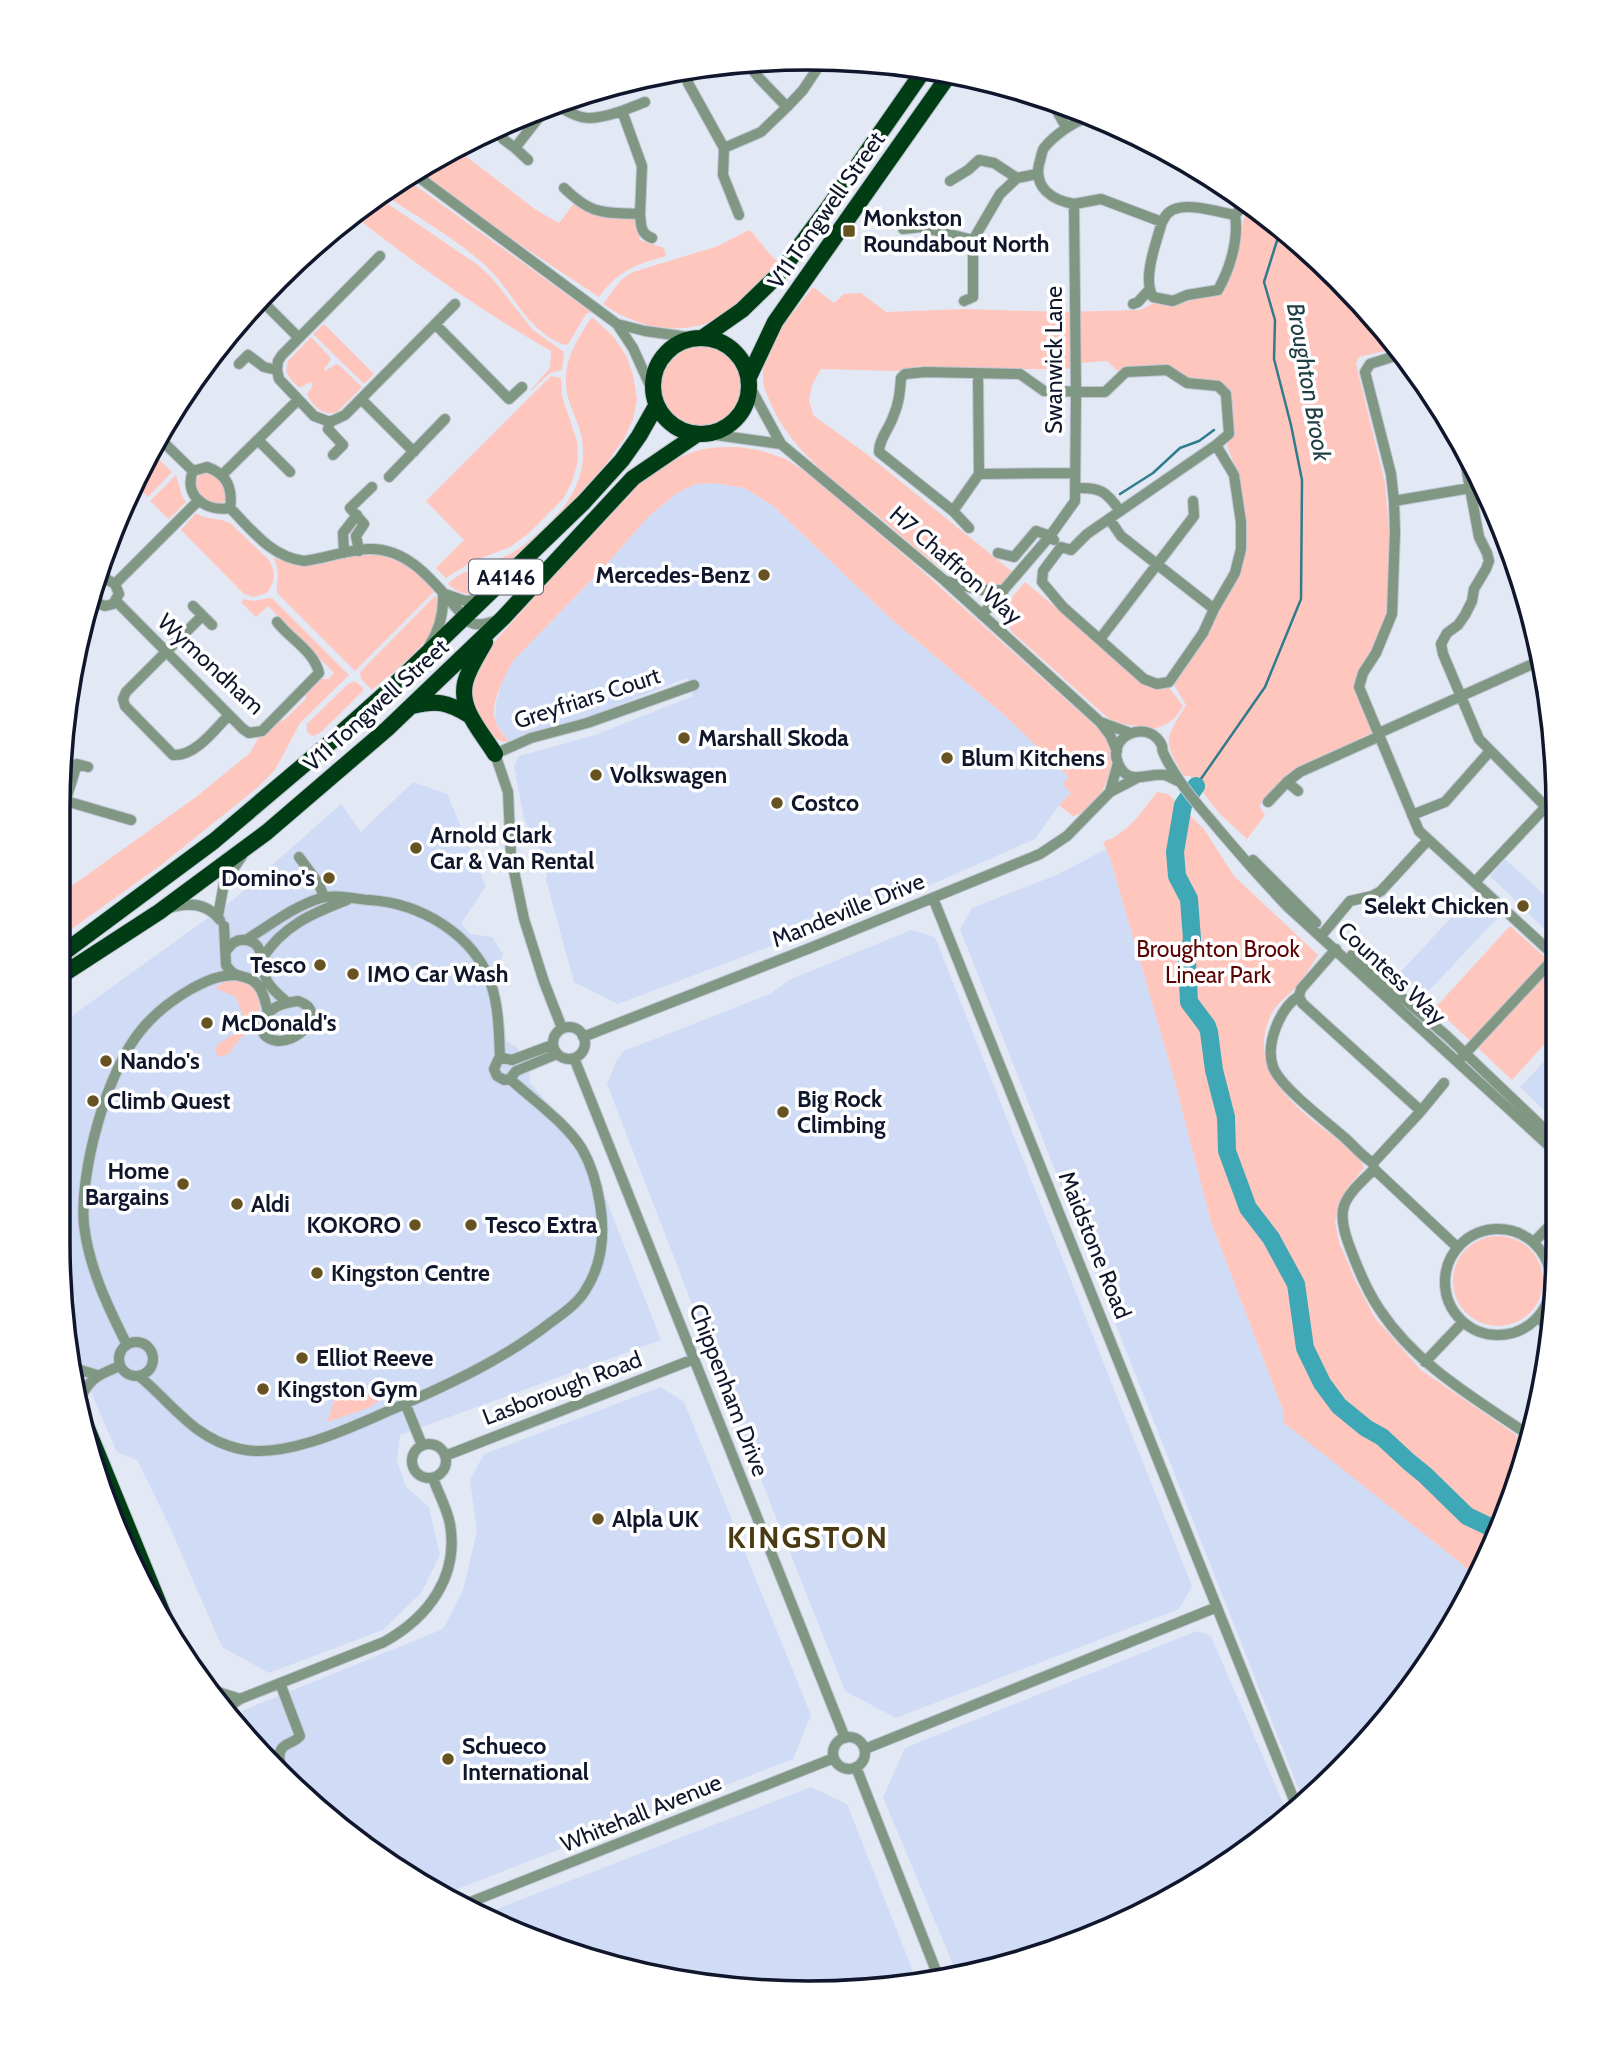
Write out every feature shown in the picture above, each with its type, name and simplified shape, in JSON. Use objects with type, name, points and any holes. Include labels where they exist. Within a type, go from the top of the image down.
[{"type":"highway","name":"V11 Tongwell Street","points":[[698,338],[742,310],[778,275],[918,78]]},
{"type":"highway","name":"V11 Tongwell Street","points":[[749,381],[775,321],[945,83]]},
{"type":"highway","points":[[698,338],[727,345],[744,364],[749,381]]},
{"type":"highway","name":"A4146","points":[[654,398],[653,377],[663,355],[683,341],[698,338]]},
{"type":"highway","name":"A4146","points":[[703,435],[730,425],[739,417],[745,407],[749,381]]},
{"type":"highway","name":"V11 Tongwell Street","points":[[70,948],[214,841],[417,663],[584,502],[622,460],[639,436],[654,398]]},
{"type":"highway","points":[[654,398],[663,417],[672,426],[683,432],[703,435]]},
{"type":"highway","name":"V11 Tongwell Street","points":[[70,970],[159,912],[267,832],[387,729],[490,631],[633,478],[703,435]]},
{"type":"highway","points":[[490,631],[465,682],[463,699],[469,715],[495,754]]},
{"type":"highway","points":[[410,708],[433,701],[451,705],[469,715]]},
{"type":"street","points":[[724,148],[761,132],[788,107],[816,70]]},
{"type":"street","points":[[755,72],[788,107]]},
{"type":"street","points":[[690,80],[688,83],[724,148],[723,175],[739,215]]},
{"type":"street","points":[[565,111],[588,119],[600,118],[645,102]]},
{"type":"street","points":[[622,111],[642,166],[641,230],[652,238]]},
{"type":"street","points":[[1059,114],[1066,127]]},
{"type":"street","points":[[1078,121],[1066,127],[1042,151],[1037,174],[1043,189],[1059,201],[1074,205],[1101,199],[1162,222]]},
{"type":"street","points":[[515,148],[535,123]]},
{"type":"street","points":[[503,139],[528,160]]},
{"type":"street","points":[[950,181],[979,160],[994,163],[1017,178]]},
{"type":"street","points":[[985,304],[968,299],[973,240],[1000,194],[1017,178],[1037,174]]},
{"type":"street","points":[[421,180],[617,324],[633,348],[654,398]]},
{"type":"street","points":[[564,188],[580,204],[597,211],[640,214]]},
{"type":"street","name":"Swanwick Lane","points":[[982,615],[1050,536],[1075,501],[1074,205]]},
{"type":"street","points":[[1235,215],[1190,207],[1179,207],[1169,212],[1162,222],[1148,279],[1153,297],[1173,300],[1218,290],[1226,276],[1237,228],[1235,215],[1239,210]]},
{"type":"street","points":[[903,229],[921,227],[973,240]]},
{"type":"street","points":[[380,257],[278,361],[279,379],[322,421],[331,422],[345,415],[455,303]]},
{"type":"street","points":[[1133,304],[1149,290]]},
{"type":"street","points":[[267,306],[299,338]]},
{"type":"street","points":[[435,324],[509,399],[522,387]]},
{"type":"street","points":[[617,324],[645,331],[698,338]]},
{"type":"street","points":[[239,364],[248,355],[264,367],[277,370]]},
{"type":"street","points":[[1391,357],[1370,364],[1365,372],[1391,474],[1394,501],[1392,614],[1376,653],[1363,673],[1359,687],[1419,831],[1546,947]]},
{"type":"street","points":[[969,528],[953,511],[878,452],[878,443],[893,418],[900,399],[901,378],[905,374],[1020,374],[1045,391],[1076,393],[1105,392],[1126,372],[1167,370],[1187,383],[1218,386],[1226,394],[1229,435],[1087,534],[1071,550],[1061,547],[1050,536],[1036,531],[1013,557],[998,553]]},
{"type":"street","points":[[953,511],[979,474],[978,374]]},
{"type":"street","name":"H7 Chaffron Way","points":[[749,381],[781,443],[944,580],[1100,722],[1110,735],[1117,757]]},
{"type":"street","points":[[361,399],[414,452]]},
{"type":"street","points":[[222,475],[298,400]]},
{"type":"street","points":[[389,477],[446,419]]},
{"type":"street","points":[[331,422],[328,429],[343,445],[333,456]]},
{"type":"street","points":[[703,435],[781,443]]},
{"type":"street","points":[[258,440],[290,472]]},
{"type":"street","points":[[166,445],[192,471]]},
{"type":"street","points":[[1061,547],[1043,571],[1042,582],[1063,607],[1144,679],[1157,684],[1169,682],[1203,633],[1235,573],[1241,549],[1241,522],[1234,475],[1216,445]]},
{"type":"street","points":[[192,471],[207,467],[222,475],[232,493],[230,508]]},
{"type":"street","points":[[192,471],[190,478],[193,493],[204,505],[214,509],[230,508],[258,537],[282,555],[304,561],[369,549],[388,552],[410,560],[464,617],[475,625],[503,618]]},
{"type":"street","points":[[979,474],[1075,473]]},
{"type":"street","points":[[359,551],[356,536],[365,524],[350,508],[372,487]]},
{"type":"street","points":[[1076,488],[1101,490],[1120,511]]},
{"type":"street","points":[[1394,501],[1473,488]]},
{"type":"street","points":[[1475,882],[1546,807],[1479,739],[1443,654],[1441,644],[1465,615],[1474,589],[1489,561],[1479,537],[1477,496]]},
{"type":"street","points":[[115,584],[199,500]]},
{"type":"street","points":[[1100,639],[1194,516],[1193,502]]},
{"type":"street","points":[[344,554],[343,533],[357,515]]},
{"type":"street","points":[[1110,520],[1121,536],[1214,609]]},
{"type":"street","points":[[101,599],[109,606],[116,601],[119,594],[115,584],[108,580],[106,582]]},
{"type":"street","points":[[944,580],[979,590],[1004,590]]},
{"type":"street","points":[[443,593],[465,601],[484,598]]},
{"type":"street","points":[[417,663],[441,623],[443,593]]},
{"type":"street","name":"Wymondham","points":[[116,601],[249,733],[262,731],[320,673],[317,662],[285,633],[277,622]]},
{"type":"street","points":[[193,606],[212,625]]},
{"type":"street","points":[[202,616],[126,692],[123,699],[131,714],[173,755],[187,753],[229,715]]},
{"type":"street","points":[[1268,802],[1300,772],[1532,664]]},
{"type":"street","name":"Greyfriars Court","points":[[495,754],[531,738],[587,723],[694,685]]},
{"type":"street","name":"H7 Chaffron Way","points":[[1100,722],[1130,733]]},
{"type":"street","points":[[1152,775],[1161,765],[1164,752],[1162,746],[1154,736],[1142,731],[1130,733],[1121,740],[1117,757],[1125,773],[1137,778],[1166,775],[1180,782]]},
{"type":"street","points":[[1412,815],[1445,802],[1490,751]]},
{"type":"street","name":"Countess Way","points":[[1164,752],[1180,782],[1206,814],[1336,949],[1546,1132]]},
{"type":"street","points":[[495,754],[508,792],[511,856],[524,919],[562,1028]]},
{"type":"street","name":"Mandeville Drive","points":[[1110,792],[1117,757]]},
{"type":"street","points":[[71,777],[77,763]]},
{"type":"street","name":"Mandeville Drive","points":[[583,1037],[1040,854],[1067,835],[1110,792],[1137,778]]},
{"type":"street","points":[[1287,782],[1298,791]]},
{"type":"street","points":[[70,797],[131,820]]},
{"type":"street","points":[[267,832],[238,860],[224,883],[221,921],[228,969],[257,982],[268,1013]]},
{"type":"street","points":[[1322,933],[1350,901],[1381,891],[1428,840]]},
{"type":"street","points":[[299,857],[319,884],[324,897]]},
{"type":"street","points":[[127,1345],[103,1295],[84,1226],[83,1200],[92,1142],[124,1055],[141,1029],[162,1007],[211,978],[234,942],[243,940],[295,910],[324,897],[380,900],[409,907],[435,920],[461,939],[478,960],[491,986],[506,1059],[516,1065],[513,1075]]},
{"type":"street","name":"Maidstone Road","points":[[933,898],[1294,1799]]},
{"type":"street","points":[[211,978],[256,972],[268,950],[285,931],[314,913],[350,899]]},
{"type":"street","points":[[159,912],[190,903],[201,906],[243,940],[256,944],[269,985],[287,1002]]},
{"type":"street","name":"Countess Way","points":[[1322,933],[1462,1058],[1546,1142]]},
{"type":"street","points":[[1336,949],[1301,989],[1299,996],[1288,1003],[1276,1027],[1270,1053],[1273,1068],[1282,1082],[1351,1143],[1457,1247]]},
{"type":"street","points":[[1462,1058],[1546,969]]},
{"type":"street","points":[[1299,996],[1303,1003],[1421,1111]]},
{"type":"street","points":[[298,1001],[306,1004],[312,1017],[303,1031],[294,1037],[276,1041],[270,1039],[264,1034],[263,1020],[268,1013],[287,1002],[298,1001]]},
{"type":"street","points":[[572,1027],[583,1037],[582,1053],[574,1058],[565,1059],[555,1049],[556,1033],[562,1028],[572,1027]]},
{"type":"street","points":[[555,1049],[513,1075],[501,1079],[495,1073],[495,1066],[506,1059],[555,1049]]},
{"type":"street","name":"Chippenham Drive","points":[[574,1058],[845,1738]]},
{"type":"street","points":[[160,1394],[151,1366],[152,1356],[147,1346],[137,1342],[127,1345],[120,1354],[120,1366],[128,1374],[139,1376],[191,1426],[215,1440],[242,1450],[290,1449],[405,1404],[484,1366],[531,1338],[563,1314],[584,1293],[598,1264],[602,1215],[590,1166],[581,1148],[513,1075]]},
{"type":"street","points":[[1444,1083],[1356,1187],[1345,1203],[1344,1227],[1358,1268],[1380,1310],[1401,1338],[1425,1362],[1522,1431]]},
{"type":"street","points":[[1542,1311],[1522,1330],[1510,1335],[1483,1334],[1463,1322],[1450,1306],[1444,1286],[1447,1265],[1457,1247],[1473,1234],[1485,1230],[1498,1228],[1523,1235],[1534,1242],[1545,1257]]},
{"type":"street","points":[[1534,1242],[1546,1230]]},
{"type":"street","points":[[1538,1318],[1542,1321]]},
{"type":"street","points":[[1425,1362],[1463,1322]]},
{"type":"street","name":"Lasborough Road","points":[[445,1456],[694,1359]]},
{"type":"street","points":[[85,1390],[97,1376],[120,1366]]},
{"type":"street","points":[[139,1376],[151,1366]]},
{"type":"street","points":[[81,1371],[97,1376]]},
{"type":"street","points":[[405,1404],[422,1445]]},
{"type":"street","points":[[422,1445],[439,1447],[445,1456],[446,1466],[433,1478],[416,1474],[412,1464],[412,1455],[422,1445]]},
{"type":"street","points":[[233,1704],[384,1642],[411,1624],[436,1596],[450,1569],[453,1548],[449,1521],[433,1478]]},
{"type":"street","points":[[864,1749],[1217,1607]]},
{"type":"street","points":[[278,1757],[284,1746],[296,1741],[300,1735],[280,1683]]},
{"type":"street","points":[[225,1695],[240,1699]]},
{"type":"street","points":[[845,1738],[855,1738],[864,1749],[863,1762],[856,1768],[843,1768],[834,1758],[835,1745],[845,1738]]},
{"type":"street","name":"Whitehall Avenue","points":[[474,1901],[834,1758]]},
{"type":"street","points":[[856,1768],[936,1970]]},
{"type":"shaded area","points":[[714,483],[744,488],[772,505],[890,618],[1002,713],[1069,777],[1063,784],[1071,793],[1035,839],[919,890],[618,1004],[574,982],[546,880],[549,862],[531,836],[524,818],[514,766],[519,756],[595,735],[693,696],[687,678],[583,719],[509,742],[495,721],[496,703],[503,678],[514,660],[649,516],[677,493],[696,484]]},
{"type":"shaded area","points":[[413,782],[447,794],[486,886],[461,924],[471,934],[492,937],[503,954],[496,974],[507,1042],[518,1048],[530,1075],[529,1082],[585,1145],[661,1340],[400,1435],[397,1461],[406,1487],[429,1507],[440,1555],[421,1593],[383,1630],[269,1673],[222,1647],[169,1525],[137,1460],[117,1452],[81,1370],[76,1339],[70,1243],[70,1022],[73,1015],[233,900],[341,804],[361,832]]},
{"type":"shaded area","points":[[1106,849],[1173,1075],[1211,1222],[1284,1413],[1474,1559],[1422,1653],[1393,1692],[1363,1730],[1300,1793],[960,929],[972,908],[1059,874]]},
{"type":"shaded area","points":[[1505,859],[1546,896],[1546,930],[1490,876]]},
{"type":"shaded area","points":[[1475,892],[1501,914],[1423,997],[1397,976]]},
{"type":"shaded area","points":[[911,930],[935,937],[1192,1586],[1179,1609],[896,1718],[845,1691],[607,1084],[617,1060],[624,1051],[770,994],[789,980]]},
{"type":"shaded area","points":[[1546,1060],[1545,1111],[1520,1087]]},
{"type":"shaded area","points":[[661,1387],[684,1402],[811,1715],[793,1759],[454,1890],[398,1857],[321,1798],[253,1730],[242,1711],[443,1629],[463,1590],[477,1531],[470,1480],[484,1454]]},
{"type":"shaded area","points":[[1197,1631],[1211,1636],[1284,1806],[1218,1857],[1134,1905],[1045,1942],[954,1967],[883,1797],[905,1748]]},
{"type":"shaded area","points":[[811,1787],[847,1804],[914,1973],[808,1981],[712,1975],[617,1956],[571,1942],[494,1910]]},
{"type":"green space","points":[[465,155],[536,210],[559,223],[575,202],[599,217],[633,218],[640,240],[664,248],[666,256],[628,270],[614,280],[599,297],[495,228],[426,177]]},
{"type":"green space","points":[[414,184],[591,312],[586,314],[569,343],[566,345],[553,339],[531,322],[486,266],[449,237],[391,199]]},
{"type":"green space","points":[[386,203],[478,265],[491,277],[533,330],[564,352],[562,370],[550,373],[531,390],[550,368],[551,351],[450,287],[361,221]]},
{"type":"green space","points":[[1245,214],[1295,253],[1330,286],[1386,351],[1359,357],[1356,364],[1385,483],[1390,543],[1385,617],[1381,632],[1359,671],[1372,733],[1298,767],[1259,806],[1265,815],[1247,839],[1219,813],[1190,776],[1184,776],[1169,747],[1170,733],[1186,705],[1171,680],[1238,575],[1238,474],[1227,446],[1232,432],[1231,391],[1222,383],[1184,378],[1165,367],[1123,367],[1119,372],[1107,361],[1081,363],[1067,369],[937,369],[919,366],[899,371],[821,369],[812,385],[809,401],[814,416],[864,452],[1014,573],[1003,585],[987,585],[966,582],[941,567],[821,469],[792,439],[781,422],[767,395],[763,379],[764,366],[773,341],[813,287],[834,303],[844,294],[861,293],[886,312],[965,309],[1062,312],[1140,310],[1154,303],[1170,304],[1187,297],[1219,294],[1229,278]]},
{"type":"green space","points":[[751,231],[779,263],[743,299],[716,319],[696,326],[668,328],[641,323],[603,304],[621,280],[633,272],[718,246]]},
{"type":"green space","points":[[592,317],[613,336],[627,357],[633,375],[637,399],[633,419],[625,437],[587,491],[483,592],[460,592],[448,584],[462,574],[517,550],[542,530],[565,506],[574,491],[582,464],[583,445],[568,396],[566,376],[573,349]]},
{"type":"green space","points":[[324,324],[374,374],[364,384],[313,334]]},
{"type":"green space","points":[[311,337],[331,360],[325,371],[336,364],[339,365],[362,387],[337,412],[328,413],[319,409],[307,394],[313,385],[310,382],[300,388],[286,371],[288,361]]},
{"type":"green space","points":[[700,346],[716,349],[730,358],[739,372],[742,388],[739,404],[730,418],[716,427],[700,430],[684,427],[670,418],[661,404],[658,388],[661,372],[670,358],[684,349]]},
{"type":"green space","points":[[551,376],[561,378],[562,396],[577,441],[578,461],[572,482],[563,499],[529,533],[510,547],[473,561],[446,578],[436,568],[464,540],[426,501]]},
{"type":"green space","points":[[738,447],[759,450],[786,459],[807,473],[912,562],[1102,732],[1110,747],[1111,767],[1098,798],[1082,813],[1073,816],[1059,805],[1071,793],[1063,784],[1069,777],[1002,713],[890,618],[772,505],[744,488],[714,483],[696,484],[677,493],[649,516],[514,660],[494,708],[496,723],[509,742],[494,738],[472,709],[470,679],[488,649],[636,485],[685,455],[708,448]]},
{"type":"green space","points":[[159,459],[172,472],[148,497],[142,491]]},
{"type":"green space","points":[[207,472],[223,486],[226,500],[220,504],[204,497],[198,491],[195,481],[202,473]]},
{"type":"green space","points":[[176,475],[186,502],[169,519],[150,501]]},
{"type":"green space","points":[[196,513],[230,523],[269,560],[274,577],[267,593],[253,597],[244,594],[181,530]]},
{"type":"green space","points":[[362,554],[385,556],[404,562],[420,574],[434,592],[355,671],[277,593],[278,572],[273,558],[300,565]]},
{"type":"green space","points":[[1025,582],[1146,682],[1168,686],[1183,706],[1177,715],[1171,721],[1153,729],[1119,723],[1100,711],[1012,632],[1006,610]]},
{"type":"green space","points":[[436,595],[438,611],[430,634],[413,655],[372,690],[361,679],[360,672]]},
{"type":"green space","points":[[272,598],[349,675],[300,723],[275,770],[257,788],[161,865],[70,930],[70,887],[196,797],[250,753],[259,737],[266,735],[306,699],[306,692],[321,679],[329,679],[334,673],[268,606],[256,617],[241,602],[244,599],[253,601]]},
{"type":"green space","points":[[355,681],[363,691],[320,733],[312,736],[307,732],[307,724],[347,685]]},
{"type":"green space","name":"Broughton Brook Linear Park","points":[[1157,792],[1168,794],[1204,829],[1234,876],[1318,955],[1297,986],[1273,1011],[1265,1035],[1265,1053],[1269,1070],[1278,1086],[1304,1113],[1352,1151],[1364,1168],[1348,1187],[1340,1202],[1335,1221],[1339,1242],[1375,1318],[1421,1370],[1520,1437],[1490,1525],[1469,1571],[1283,1422],[1284,1413],[1211,1222],[1173,1075],[1110,858],[1103,842],[1127,828]]},
{"type":"green space","points":[[1510,926],[1546,958],[1546,1042],[1512,1080],[1435,1008]]},
{"type":"green space","points":[[238,981],[253,986],[258,997],[257,1015],[229,1054],[218,1057],[215,1049],[219,1043],[238,1032],[243,1016],[236,997],[215,988],[224,982]]},
{"type":"green space","points":[[1489,1236],[1507,1236],[1523,1243],[1536,1256],[1543,1272],[1543,1290],[1536,1306],[1523,1319],[1507,1326],[1489,1326],[1473,1319],[1460,1306],[1453,1290],[1453,1272],[1460,1256],[1473,1243]]},
{"type":"green space","points":[[340,1384],[381,1399],[368,1408],[327,1422]]},
{"type":"waterway","name":"Broughton Brook","points":[[1196,786],[1265,687],[1301,599],[1302,480],[1274,359],[1275,320],[1264,282],[1277,239]]},
{"type":"waterway","points":[[1120,494],[1153,473],[1180,448],[1199,441],[1214,430]]},
{"type":"waterway","name":"Broughton Brook","points":[[1196,786],[1183,805],[1175,852],[1177,876],[1189,899],[1192,939],[1187,961],[1189,1002],[1209,1032],[1214,1070],[1226,1117],[1227,1151],[1248,1208],[1271,1238],[1296,1284],[1305,1348],[1322,1383],[1339,1406],[1382,1437],[1467,1516],[1489,1527]]},
{"type":"place","name":"Monkston Roundabout North","points":[[849,231]]},
{"type":"place","name":"Mercedes-Benz","points":[[764,575]]},
{"type":"place","name":"Marshall Skoda","points":[[684,738]]},
{"type":"place","name":"Blum Kitchens","points":[[947,758]]},
{"type":"place","name":"Volkswagen","points":[[596,775]]},
{"type":"place","name":"Costco","points":[[777,803]]},
{"type":"place","name":"Arnold Clark Car & Van Rental","points":[[416,848]]},
{"type":"place","name":"Domino's","points":[[329,878]]},
{"type":"place","name":"Selekt Chicken","points":[[1523,906]]},
{"type":"place","name":"Tesco","points":[[320,965]]},
{"type":"place","name":"IMO Car Wash","points":[[353,974]]},
{"type":"place","name":"McDonald's","points":[[207,1023]]},
{"type":"place","name":"Nando's","points":[[106,1061]]},
{"type":"place","name":"Climb Quest","points":[[93,1101]]},
{"type":"place","name":"Big Rock Climbing","points":[[783,1112]]},
{"type":"place","name":"Home Bargains","points":[[183,1184]]},
{"type":"place","name":"Aldi","points":[[237,1204]]},
{"type":"place","name":"KOKORO","points":[[415,1225]]},
{"type":"place","name":"Tesco Extra","points":[[471,1225]]},
{"type":"place","name":"Kingston Centre","points":[[317,1273]]},
{"type":"place","name":"Elliot Reeve","points":[[302,1358]]},
{"type":"place","name":"Kingston Gym","points":[[263,1389]]},
{"type":"place","name":"Alpla UK","points":[[598,1519]]},
{"type":"place","name":"Schueco International","points":[[448,1759]]},
{"type":"district","name":"KINGSTON","points":[[808,1537]]}]
